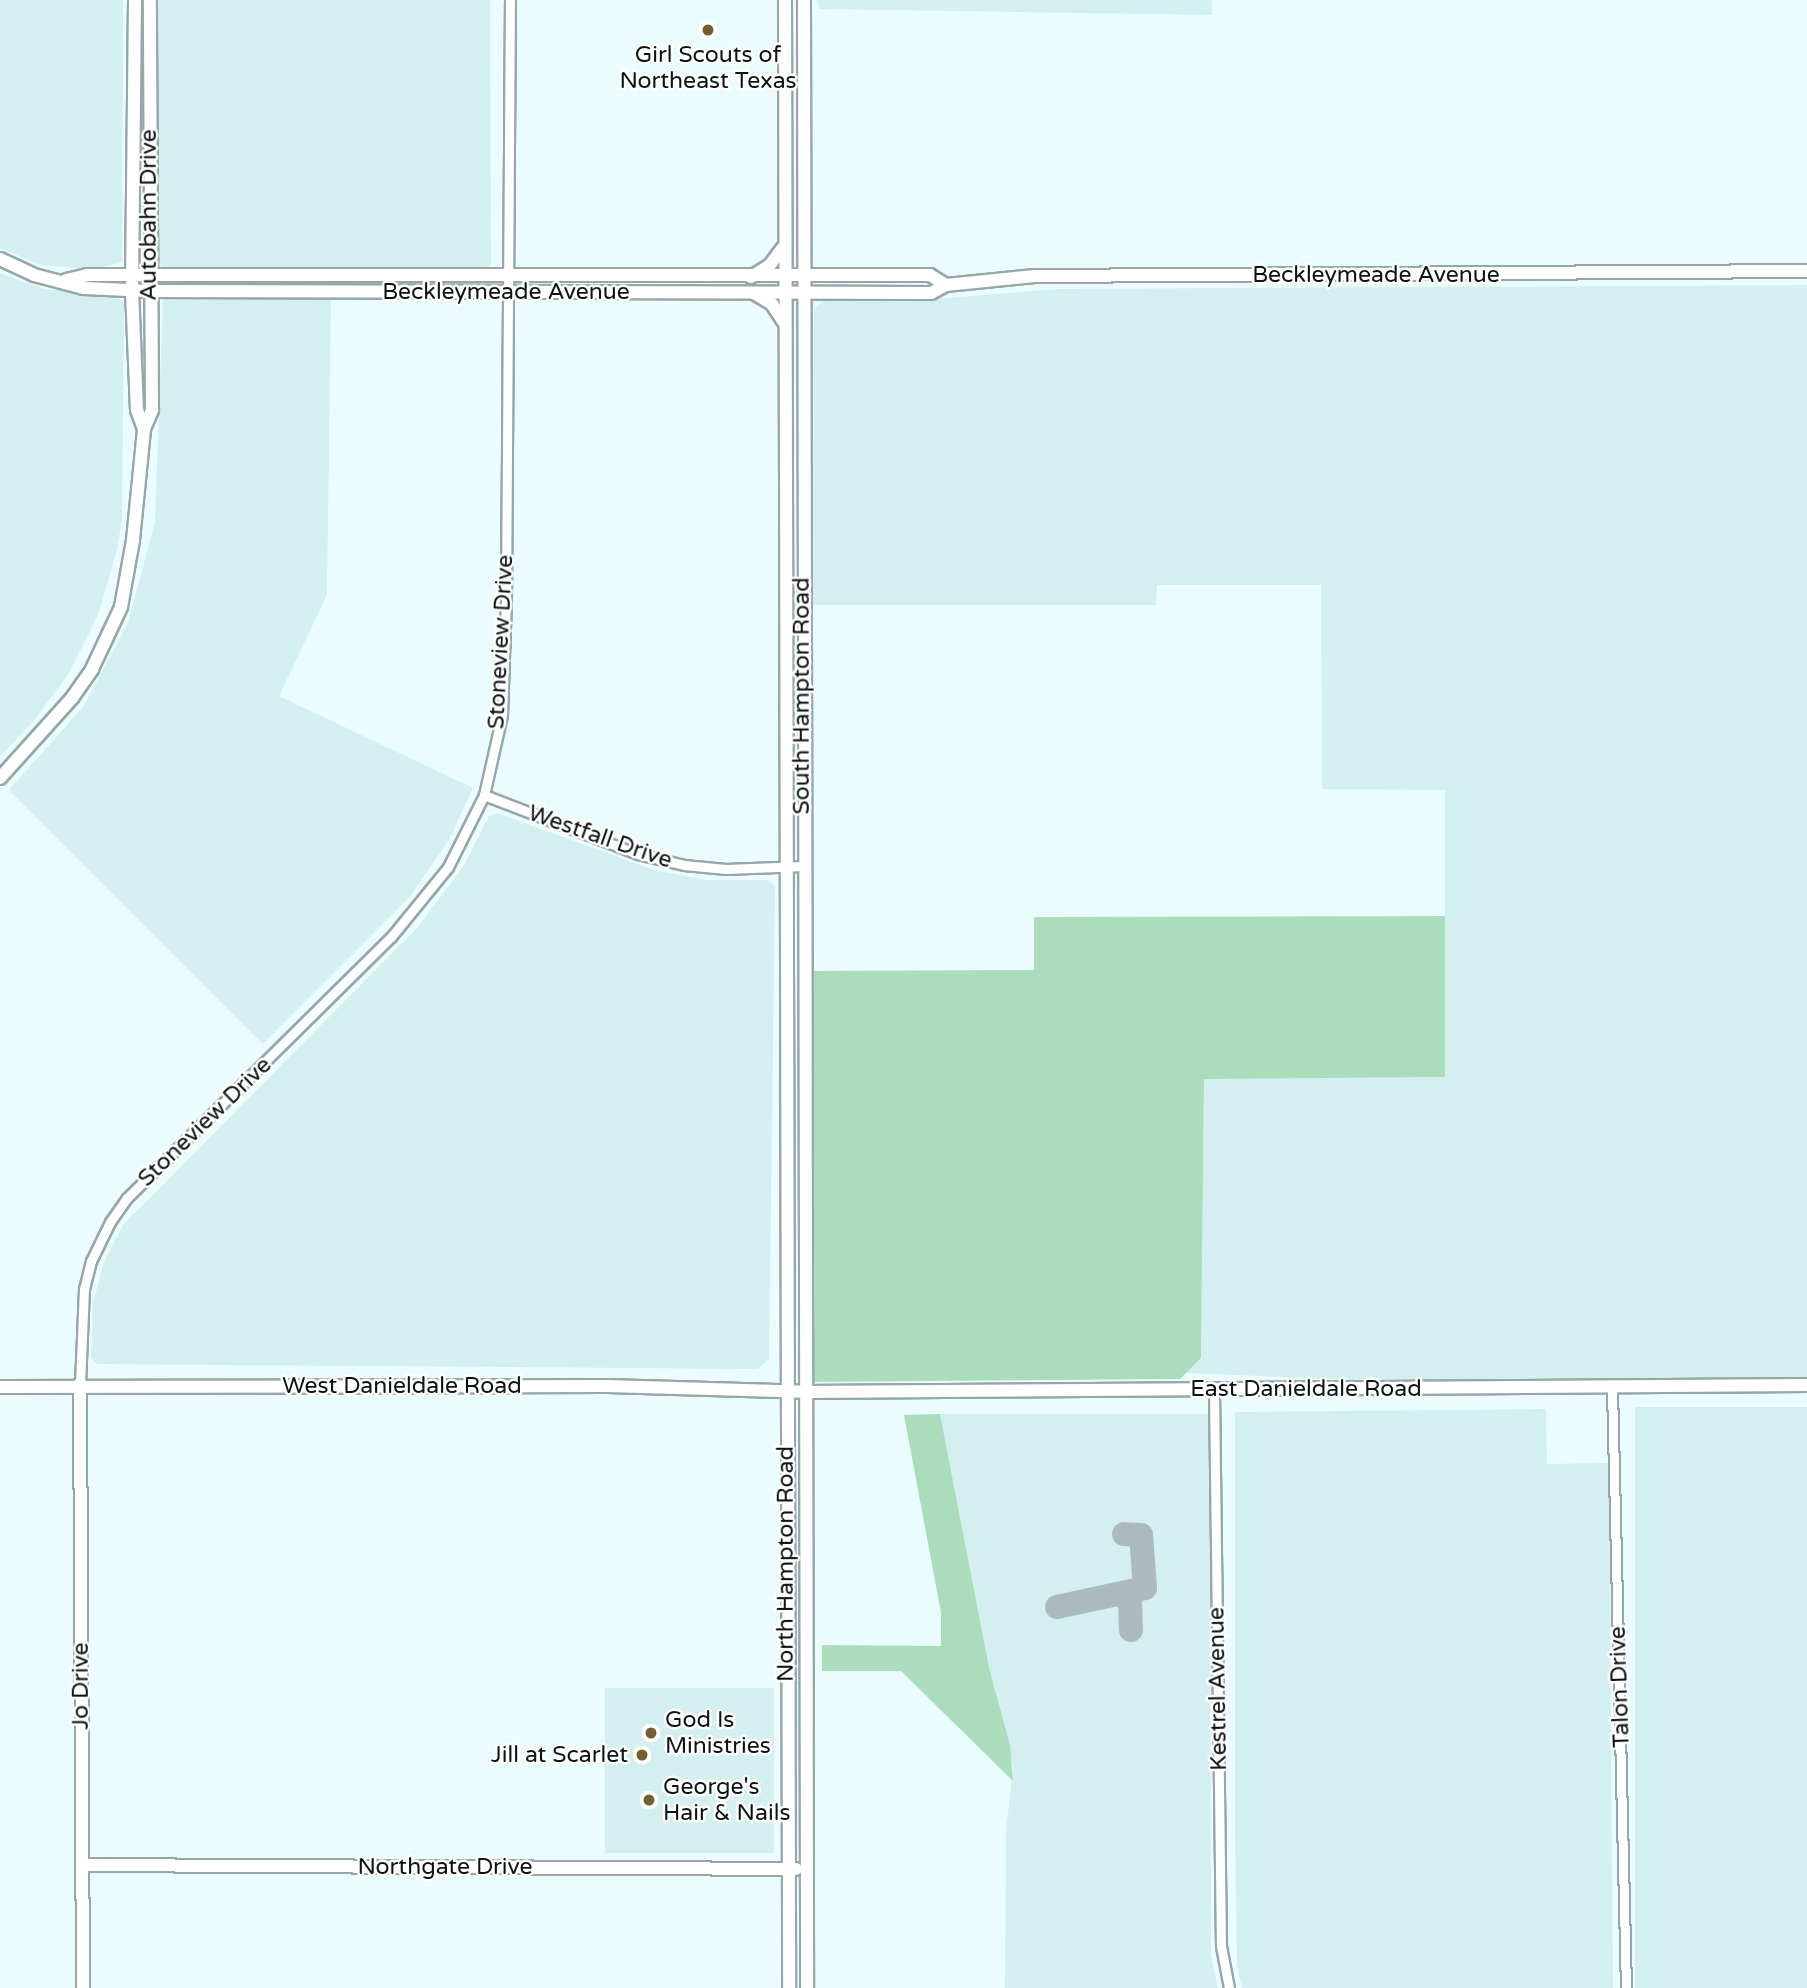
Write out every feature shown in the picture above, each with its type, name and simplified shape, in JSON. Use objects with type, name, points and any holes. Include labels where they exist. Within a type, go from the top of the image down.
[{"type":"street","name":"Autobahn Drive","points":[[135,0],[132,290],[137,411],[144,429]]},
{"type":"street","name":"Autobahn Drive","points":[[0,778],[72,698],[92,669],[121,607],[133,540],[144,429],[152,410],[148,275],[150,0]]},
{"type":"street","name":"Stoneview Drive","points":[[80,1384],[84,1289],[91,1261],[110,1222],[127,1198],[391,937],[448,867],[484,796],[502,715],[510,0]]},
{"type":"street","name":"South Hampton Road","points":[[785,0],[785,1392]]},
{"type":"street","name":"South Hampton Road","points":[[804,0],[801,293],[804,1392]]},
{"type":"street","points":[[785,60],[803,60]]},
{"type":"street","points":[[751,277],[771,265],[783,248]]},
{"type":"street","name":"Beckleymeade Avenue","points":[[0,259],[34,275],[66,280],[84,288],[149,291],[931,293],[946,285],[1035,276],[1807,271]]},
{"type":"street","name":"Beckleymeade Avenue","points":[[66,280],[87,275],[802,278],[930,275],[946,285]]},
{"type":"street","points":[[326,275],[327,291]]},
{"type":"street","points":[[751,291],[772,304],[783,322]]},
{"type":"street","name":"Westfall Drive","points":[[484,796],[638,854],[726,869],[803,866]]},
{"type":"street","points":[[785,1124],[803,1124]]},
{"type":"street","name":"West Danieldale Road","points":[[0,1387],[80,1384],[621,1387],[804,1392]]},
{"type":"street","name":"Jo Drive","points":[[80,1384],[83,1988]]},
{"type":"street","name":"East Danieldale Road","points":[[804,1392],[1807,1385]]},
{"type":"street","name":"Talon Drive","points":[[1612,1387],[1626,1988]]},
{"type":"street","name":"Kestrel Avenue","points":[[1214,1390],[1222,1946],[1229,1988]]},
{"type":"street","name":"North Hampton Road","points":[[785,1392],[789,1988]]},
{"type":"street","name":"North Hampton Road","points":[[804,1392],[807,1988]]},
{"type":"street","points":[[787,1602],[805,1603]]},
{"type":"street","points":[[788,1744],[806,1745]]},
{"type":"street","name":"Northgate Drive","points":[[83,1865],[806,1868]]},
{"type":"shaded area","points":[[0,0],[123,0],[122,262],[93,270],[41,265],[0,248]]},
{"type":"shaded area","points":[[157,0],[490,0],[491,264],[486,268],[163,268],[156,261]]},
{"type":"shaded area","points":[[816,0],[1212,0],[1212,15],[820,9]]},
{"type":"shaded area","points":[[0,273],[44,289],[117,296],[124,304],[122,519],[117,550],[98,615],[69,673],[33,722],[0,756]]},
{"type":"shaded area","points":[[1807,285],[1807,1377],[1357,1380],[1186,1373],[1201,1358],[1204,1079],[1445,1077],[1445,790],[1322,789],[1321,585],[1157,585],[1156,605],[813,605],[814,309],[825,299],[945,298],[1059,289]]},
{"type":"shaded area","points":[[171,291],[331,293],[327,595],[279,696],[473,788],[449,840],[409,898],[263,1044],[9,790],[83,707],[128,623],[155,522],[163,298]]},
{"type":"shaded area","points":[[497,813],[654,870],[706,880],[768,880],[775,886],[769,1359],[758,1369],[97,1364],[91,1358],[93,1303],[104,1262],[123,1225],[417,928],[463,867],[489,816]]},
{"type":"shaded area","points":[[1635,1407],[1807,1407],[1807,1988],[1635,1988]]},
{"type":"shaded area","points":[[1546,1409],[1547,1464],[1609,1463],[1613,1988],[1242,1988],[1237,1965],[1235,1828],[1235,1412]]},
{"type":"shaded area","points":[[940,1414],[1210,1414],[1211,1956],[1218,1988],[1005,1988],[1006,1833],[1013,1766],[990,1672]]},
{"type":"shaded area","points":[[605,1688],[774,1688],[774,1853],[605,1853]]},
{"type":"green space","points":[[1445,916],[1445,1077],[1204,1079],[1201,1358],[1180,1379],[814,1382],[813,971],[1034,970],[1034,917]]},
{"type":"green space","points":[[940,1414],[990,1672],[1010,1745],[1013,1781],[901,1671],[822,1671],[822,1645],[941,1646],[941,1613],[904,1415]]},
{"type":"taxiway","points":[[1057,1607],[1145,1588],[1141,1535],[1124,1534]]},
{"type":"taxiway","points":[[1123,1596],[1130,1601],[1131,1630]]},
{"type":"place","name":"Girl Scouts of Northeast Texas","points":[[708,30]]},
{"type":"place","name":"God Is Ministries","points":[[651,1733]]},
{"type":"place","name":"Jill at Scarlet","points":[[642,1755]]},
{"type":"place","name":"George's Hair & Nails","points":[[649,1800]]}]
